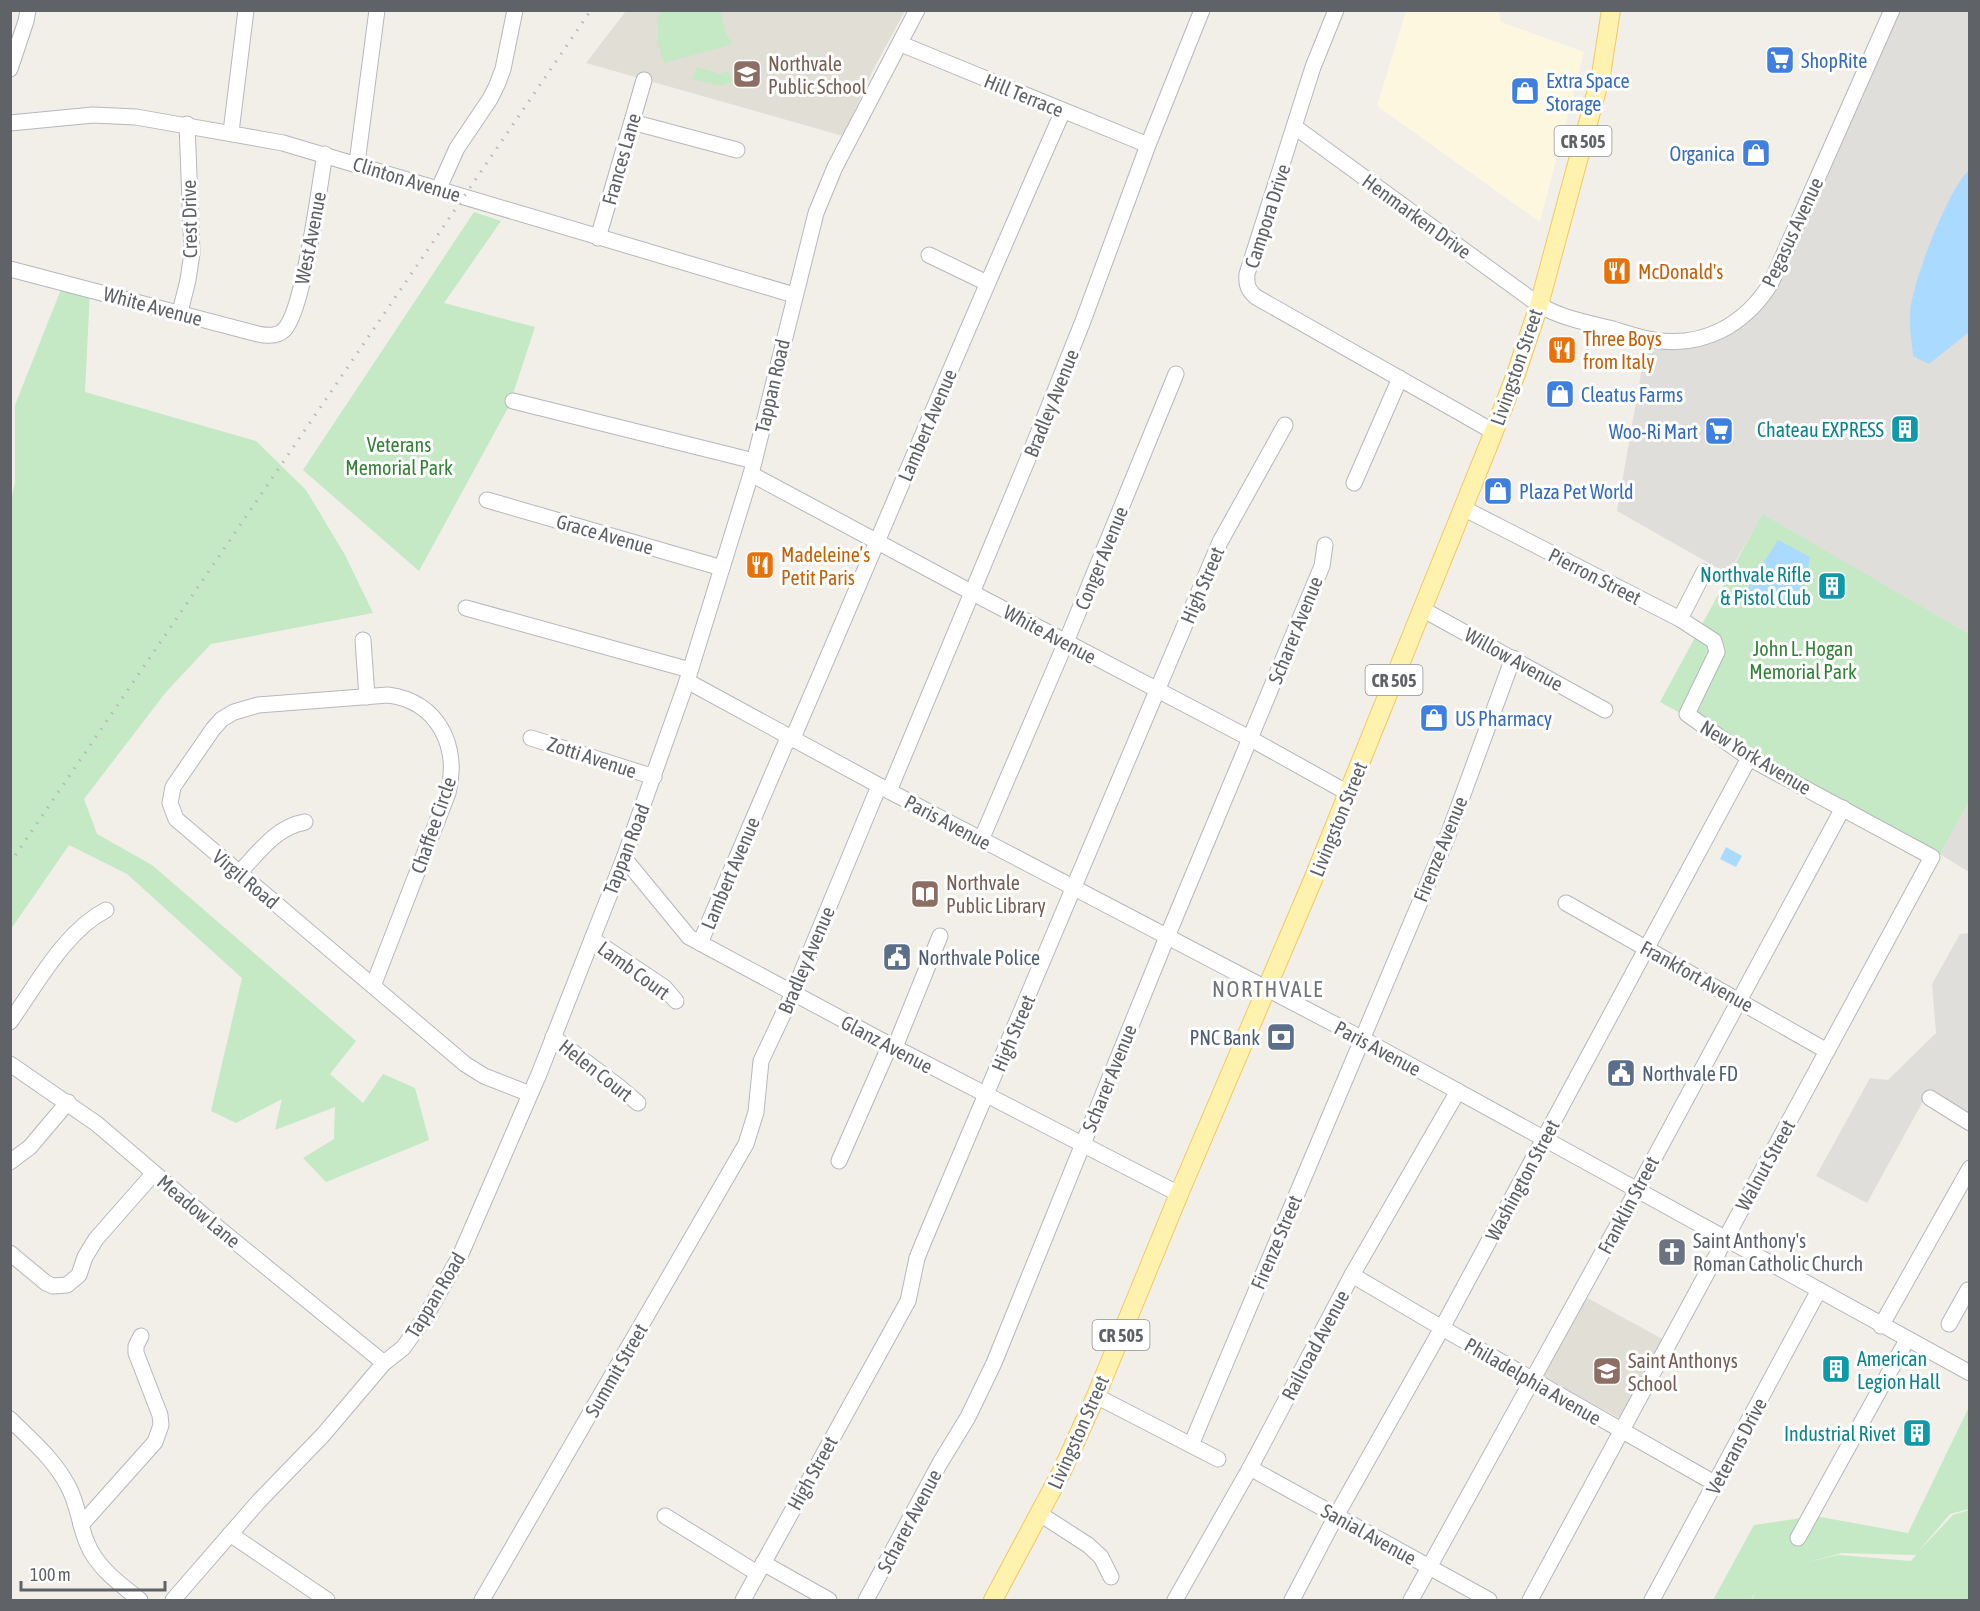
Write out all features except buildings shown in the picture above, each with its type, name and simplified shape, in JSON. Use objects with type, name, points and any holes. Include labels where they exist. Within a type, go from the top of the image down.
[{"type":"main road","name":"Livingston Street","points":[[993,1600],[1062,1471],[1096,1396],[1179,1194],[1268,989],[1494,432],[1539,304],[1601,75],[1611,10]]},
{"type":"street","points":[[10,69],[28,10]]},
{"type":"street","points":[[231,132],[246,10]]},
{"type":"street","points":[[357,163],[377,10]]},
{"type":"street","points":[[439,189],[457,148],[498,85],[515,10]]},
{"type":"street","name":"Tappan Road","points":[[172,1600],[230,1533],[323,1436],[384,1363],[403,1348],[424,1319],[460,1256],[530,1094],[654,777],[688,676],[752,467],[811,229],[822,196],[917,10]]},
{"type":"street","name":"Bradley Avenue","points":[[748,1138],[756,1112],[761,1061],[971,592],[1027,461],[1202,10]]},
{"type":"street","name":"Campora Drive","points":[[1336,10],[1313,67],[1248,274],[1245,296],[1256,297],[1494,432]]},
{"type":"street","name":"Pegasus Avenue","points":[[1539,304],[1556,314],[1653,340],[1666,341],[1712,336],[1740,320],[1763,296],[1771,283],[1892,10]]},
{"type":"street","name":"Hill Terrace","points":[[901,44],[1148,145]]},
{"type":"street","name":"Frances Lane","points":[[598,238],[644,80]]},
{"type":"street","name":"Lambert Avenue","points":[[700,943],[878,542],[987,283],[1063,111]]},
{"type":"street","name":"Clinton Avenue","points":[[10,123],[116,115],[187,124],[283,143],[357,163],[794,296]]},
{"type":"street","points":[[632,122],[737,150]]},
{"type":"street","name":"Crest Drive","points":[[180,312],[192,253],[187,124]]},
{"type":"street","name":"Henmarken Drive","points":[[1295,127],[1539,304]]},
{"type":"street","name":"West Avenue","points":[[290,321],[299,295],[313,230],[325,154]]},
{"type":"street","points":[[929,255],[987,283]]},
{"type":"street","name":"White Avenue","points":[[10,269],[267,336],[284,331],[290,321]]},
{"type":"street","name":"Conger Avenue","points":[[981,840],[1066,642],[1176,374]]},
{"type":"street","points":[[1354,483],[1400,378]]},
{"type":"street","name":"White Avenue","points":[[513,401],[752,467],[878,542],[1251,739],[1348,793]]},
{"type":"street","name":"High Street","points":[[743,1600],[908,1301],[922,1243],[1075,888],[1220,542],[1286,425]]},
{"type":"street","name":"Grace Avenue","points":[[487,500],[722,568]]},
{"type":"street","name":"Pierron Street","points":[[1463,508],[1680,619]]},
{"type":"street","name":"Scharer Avenue","points":[[866,1600],[982,1390],[1322,566],[1325,544]]},
{"type":"street","points":[[1680,619],[1704,572]]},
{"type":"street","name":"Paris Avenue","points":[[466,608],[688,676],[790,739],[1361,1038],[1970,1373]]},
{"type":"street","name":"Willow Avenue","points":[[1422,609],[1605,710]]},
{"type":"street","name":"New York Avenue","points":[[1680,619],[1714,642],[1717,652],[1687,714],[1749,758],[1932,858]]},
{"type":"street","points":[[363,640],[367,697]]},
{"type":"street","name":"Firenze Avenue","points":[[1361,1038],[1447,838],[1513,658]]},
{"type":"street","name":"Virgil Road","points":[[367,697],[246,707],[222,719],[173,788],[170,803],[176,819],[470,1068],[530,1094]]},
{"type":"street","name":"Chaffee Circle","points":[[367,697],[400,697],[420,706],[440,727],[450,752],[452,766],[448,793],[373,986]]},
{"type":"street","name":"Zotti Avenue","points":[[531,738],[654,777]]},
{"type":"street","name":"Washington Street","points":[[1292,1600],[1336,1516],[1442,1329],[1749,758]]},
{"type":"street","name":"Franklin Street","points":[[1411,1600],[1637,1190],[1843,808]]},
{"type":"street","points":[[239,873],[276,835],[286,828],[305,822]]},
{"type":"street","name":"Glanz Avenue","points":[[624,858],[689,937],[986,1096],[1179,1194]]},
{"type":"street","name":"Walnut Street","points":[[1530,1600],[1932,858]]},
{"type":"street","name":"Frankfort Avenue","points":[[1566,903],[1827,1051]]},
{"type":"street","points":[[10,1022],[72,935],[94,916],[106,910]]},
{"type":"street","points":[[839,1161],[940,936]]},
{"type":"street","name":"Lamb Court","points":[[592,939],[664,987],[676,1001]]},
{"type":"street","name":"Helen Court","points":[[553,1037],[638,1103]]},
{"type":"street","name":"Firenze Street","points":[[1191,1445],[1361,1038]]},
{"type":"street","name":"Meadow Lane","points":[[10,1064],[97,1124],[384,1363]]},
{"type":"street","name":"Railroad Avenue","points":[[1175,1600],[1250,1468],[1352,1275],[1458,1091]]},
{"type":"street","points":[[1930,1098],[1970,1123]]},
{"type":"street","points":[[10,1162],[30,1147],[68,1102]]},
{"type":"street","name":"Summit Street","points":[[482,1600],[748,1138]]},
{"type":"street","points":[[1881,1326],[1970,1168]]},
{"type":"street","points":[[10,1252],[46,1283],[60,1287],[67,1285],[79,1275],[85,1257],[96,1239],[154,1173]]},
{"type":"street","name":"Philadelphia Avenue","points":[[1352,1275],[1442,1329],[1716,1484]]},
{"type":"street","name":"Veterans Drive","points":[[1653,1600],[1819,1290]]},
{"type":"street","points":[[1950,1324],[1969,1290]]},
{"type":"street","points":[[81,1525],[155,1442],[159,1434],[160,1415],[136,1353],[136,1346],[141,1336]]},
{"type":"street","points":[[1798,1538],[1907,1340]]},
{"type":"street","points":[[1096,1396],[1218,1459]]},
{"type":"street","points":[[10,1419],[59,1470],[69,1487],[87,1545],[95,1558],[104,1570],[140,1600]]},
{"type":"street","name":"Sanial Avenue","points":[[1250,1468],[1489,1600]]},
{"type":"street","points":[[1040,1514],[1088,1545],[1101,1557],[1110,1577]]},
{"type":"street","points":[[665,1516],[760,1568],[829,1600]]},
{"type":"street","points":[[230,1533],[327,1600]]},
{"type":"shaded area","name":"Northvale Public School","points":[[626,11],[905,11],[874,68],[843,136],[586,63]]},
{"type":"shaded area","points":[[1406,11],[1499,11],[1501,22],[1584,52],[1540,222],[1377,106]]},
{"type":"shaded area","points":[[1889,11],[1969,11],[1969,634],[1762,515],[1728,574],[1617,511],[1642,368],[1651,337],[1710,336],[1755,299]]},
{"type":"shaded area","points":[[1969,802],[1969,872],[1940,854]]},
{"type":"shaded area","points":[[1969,933],[1969,1125],[1927,1094],[1867,1203],[1816,1176],[1870,1078],[1888,1080],[1936,1033],[1932,984],[1960,934]]},
{"type":"shaded area","points":[[1582,1295],[1666,1341],[1623,1420],[1539,1375]]},
{"type":"green space","points":[[660,11],[720,11],[727,36],[731,41],[730,45],[664,63],[658,37]]},
{"type":"green space","points":[[697,67],[720,74],[727,71],[733,82],[720,86],[692,79]]},
{"type":"green space","name":"Veterans Memorial Park","points":[[474,212],[501,221],[444,303],[535,327],[509,406],[419,571],[303,470]]},
{"type":"green space","points":[[64,282],[90,290],[85,392],[256,441],[306,490],[345,555],[373,613],[211,644],[166,692],[84,799],[97,834],[152,865],[356,1041],[330,1074],[363,1103],[383,1074],[415,1088],[429,1140],[326,1182],[303,1158],[334,1139],[335,1107],[275,1130],[282,1099],[236,1123],[211,1111],[242,978],[127,874],[69,845],[11,929],[10,504],[15,483],[15,405]]},
{"type":"green space","name":"John L. Hogan Memorial Park","points":[[1762,514],[1969,634],[1969,802],[1940,854],[1660,702]]},
{"type":"green space","points":[[1969,1407],[1969,1509],[1950,1514],[1917,1553],[1953,1515],[1969,1510],[1969,1600],[1752,1600],[1757,1589],[1751,1600],[1713,1600],[1754,1525],[1815,1516],[1908,1533]],"holes":[[[1842,1553],[1916,1555],[1911,1561],[1838,1555],[1804,1563]]]},
{"type":"water","points":[[1969,170],[1969,332],[1929,364],[1913,356],[1910,330],[1912,300],[1941,216],[1960,180]]},
{"type":"water","points":[[1778,540],[1810,557],[1802,591],[1797,598],[1784,605],[1769,604],[1746,596],[1746,591]]},
{"type":"water","points":[[1726,847],[1742,856],[1736,867],[1720,859]]},
{"type":"railway","points":[[10,863],[591,10]]},
{"type":"place","name":"ShopRite","points":[[1780,60]]},
{"type":"place","name":"Northvale Public School","points":[[747,74]]},
{"type":"place","name":"Extra Space Storage","points":[[1525,91]]},
{"type":"place","name":"Organica","points":[[1756,153]]},
{"type":"place","name":"McDonald's","points":[[1617,271]]},
{"type":"place","name":"Three Boys from Italy","points":[[1562,350]]},
{"type":"place","name":"Cleatus Farms","points":[[1560,394]]},
{"type":"place","name":"Chateau EXPRESS","points":[[1905,429]]},
{"type":"place","name":"Woo-Ri Mart","points":[[1719,431]]},
{"type":"place","name":"Plaza Pet World","points":[[1498,491]]},
{"type":"place","name":"Madeleine’s Petit Paris","points":[[760,565]]},
{"type":"place","name":"Northvale Rifle & Pistol Club","points":[[1832,586]]},
{"type":"place","name":"US Pharmacy","points":[[1434,718]]},
{"type":"place","name":"Northvale Public Library","points":[[925,894]]},
{"type":"place","name":"Northvale Police","points":[[897,957]]},
{"type":"place","name":"PNC Bank","points":[[1281,1037]]},
{"type":"place","name":"Northvale FD","points":[[1621,1073]]},
{"type":"place","name":"Saint Anthony's Roman Catholic Church","points":[[1672,1252]]},
{"type":"place","name":"American Legion Hall","points":[[1836,1369]]},
{"type":"place","name":"Saint Anthonys School","points":[[1607,1371]]},
{"type":"place","name":"Industrial Rivet","points":[[1917,1433]]},
{"type":"district","name":"NORTHVALE","points":[[1268,989]]}]
